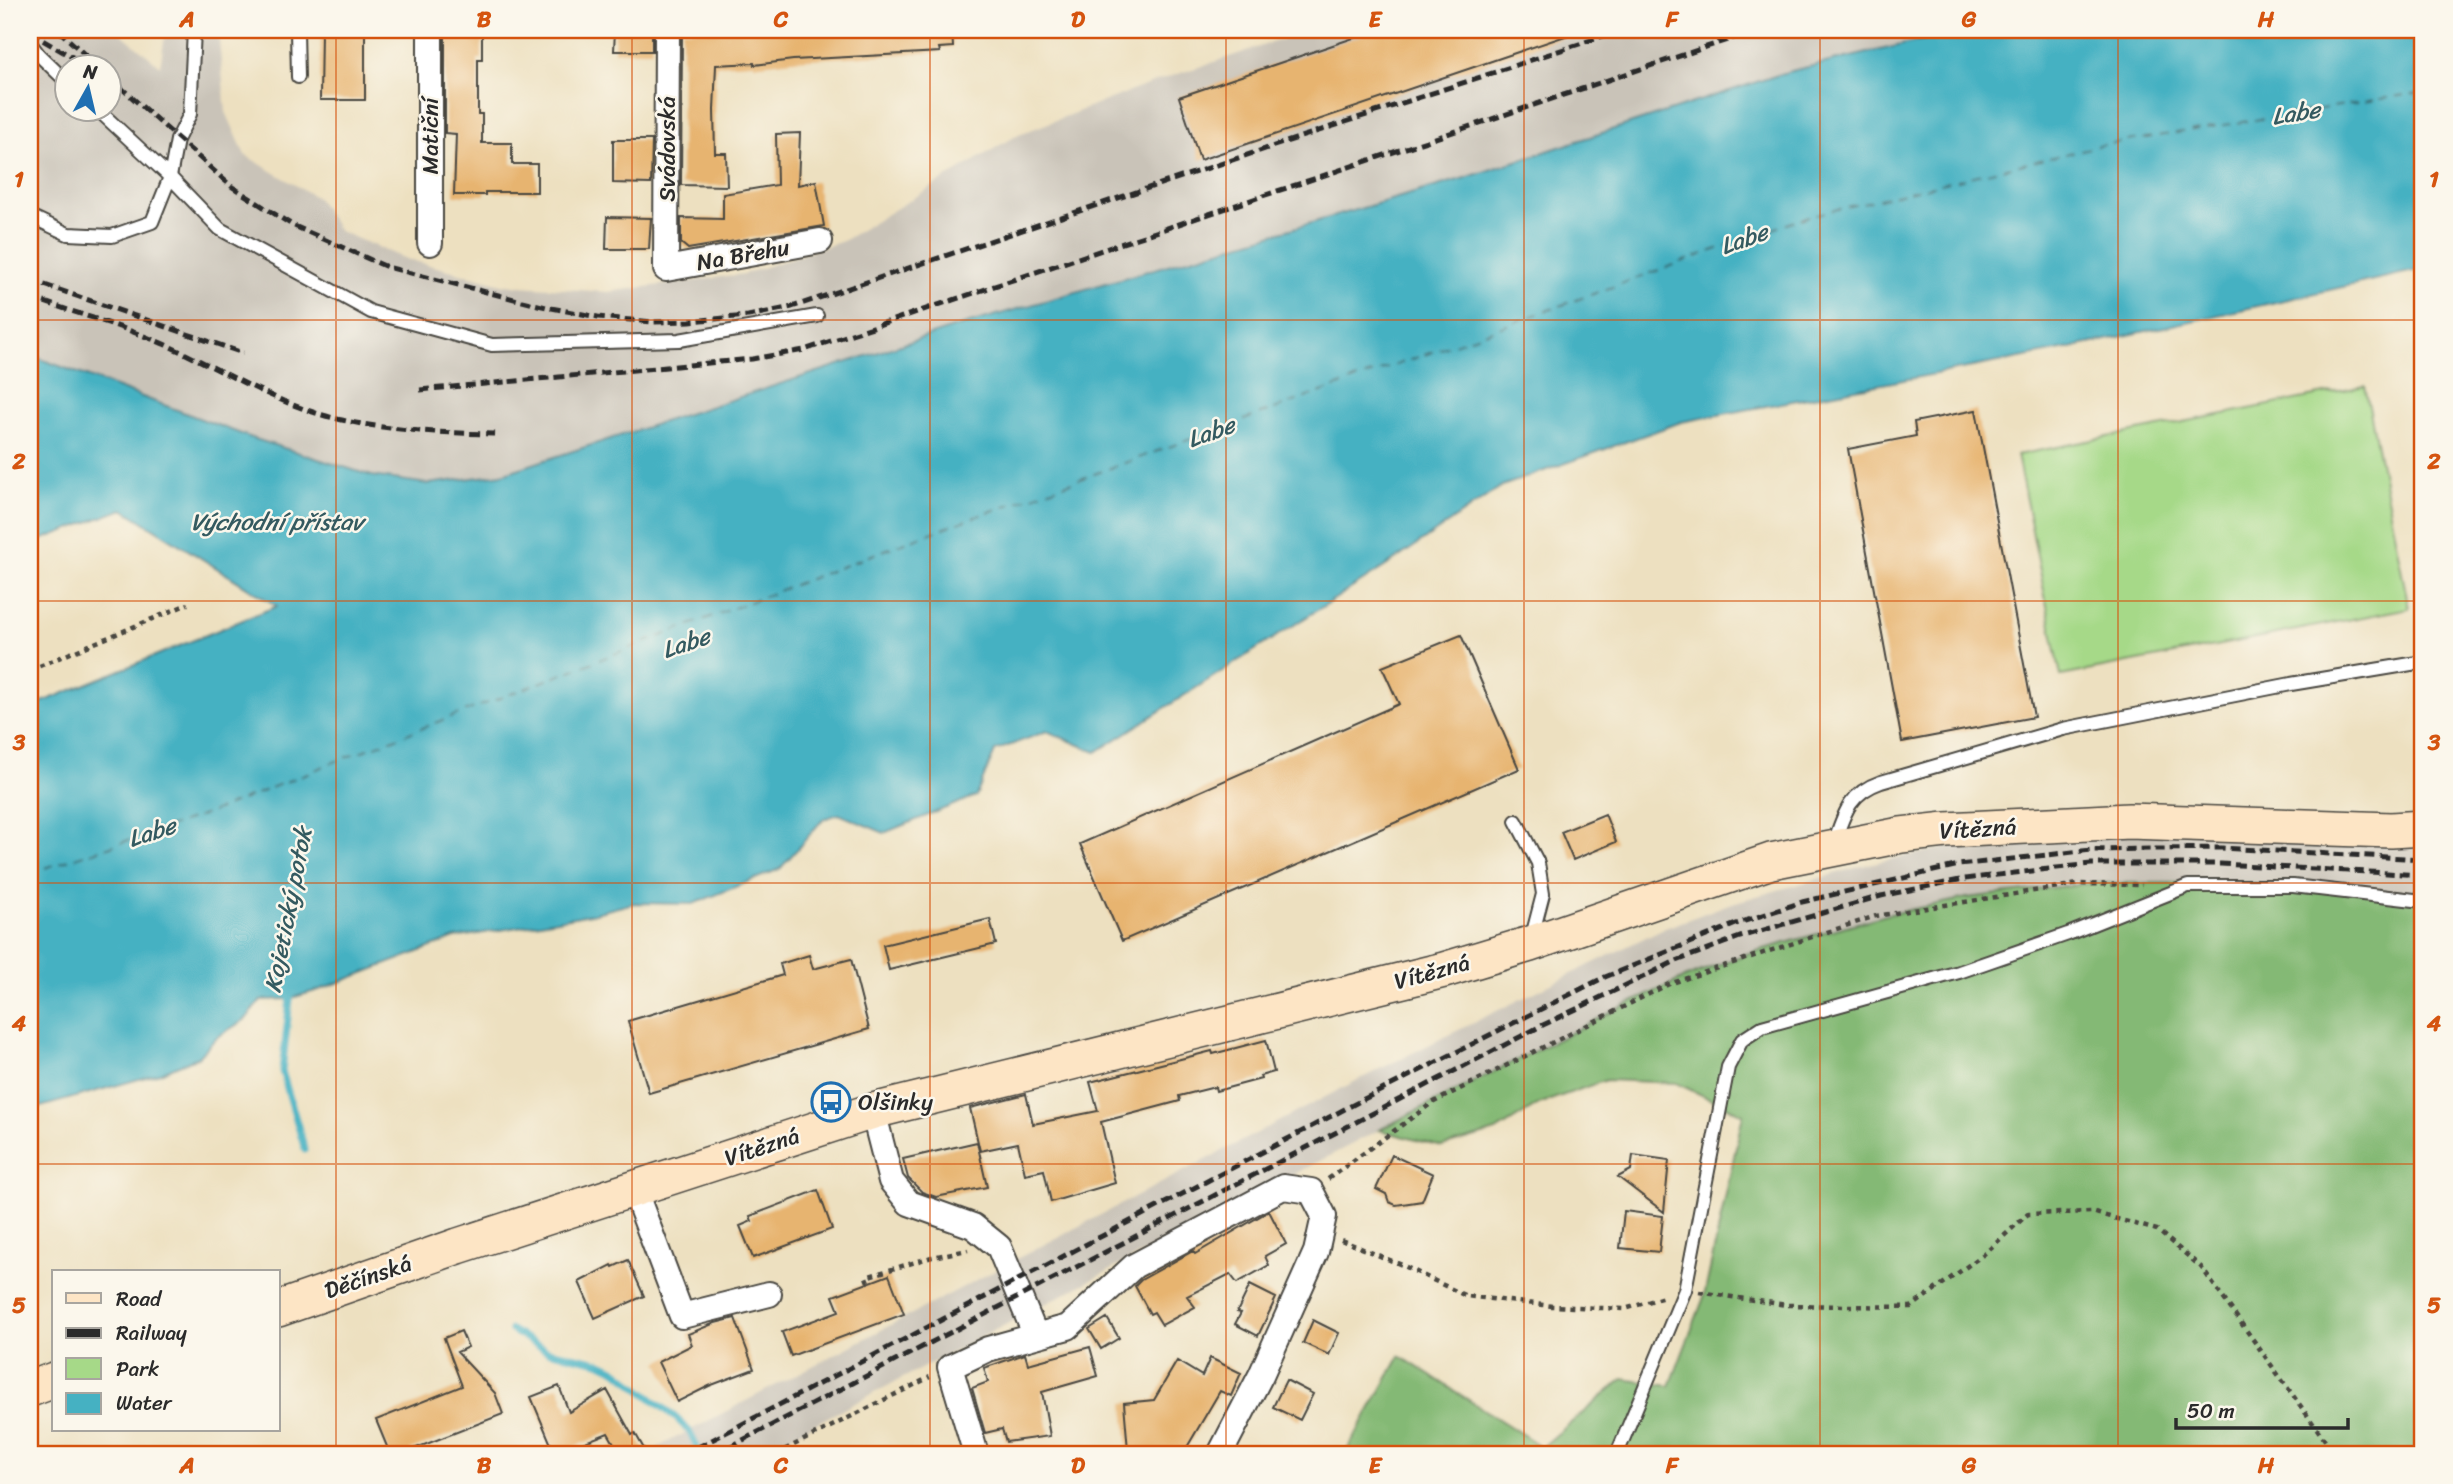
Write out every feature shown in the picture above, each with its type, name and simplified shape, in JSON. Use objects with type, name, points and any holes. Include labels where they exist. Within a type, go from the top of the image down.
[{"type":"main road","name":"Vítězná","points":[[457,1246],[873,1111],[1444,970],[1530,944],[1771,861],[1833,847],[1946,830],[2129,821],[2391,830],[2423,828]]},
{"type":"main road","name":"Děčínská","points":[[280,1308],[457,1246]]},
{"type":"main road","points":[[30,1389],[52,1381]]},
{"type":"street","name":"Matiční","points":[[430,30],[430,243]]},
{"type":"street","name":"Svádovská","points":[[666,269],[667,30]]},
{"type":"street","name":"Na Břehu","points":[[666,269],[820,241]]},
{"type":"street","points":[[873,1111],[891,1181],[909,1203],[973,1226],[999,1247],[1035,1334]]},
{"type":"street","points":[[976,1454],[950,1367],[989,1349],[1035,1334],[1068,1327],[1134,1266],[1283,1187],[1311,1191],[1324,1216],[1316,1252],[1271,1352],[1220,1454]]},
{"type":"street","points":[[634,1189],[682,1316],[769,1294]]},
{"type":"lane","points":[[30,216],[68,234],[112,236],[152,222],[170,177],[177,140],[190,114],[194,30]]},
{"type":"lane","points":[[298,30],[298,77]]},
{"type":"lane","points":[[30,43],[52,68]]},
{"type":"lane","points":[[111,122],[220,229],[371,312],[492,345],[679,340],[817,316]]},
{"type":"lane","points":[[1833,847],[1843,815],[1854,797],[1867,786],[2063,729],[2291,684],[2423,662]]},
{"type":"lane","points":[[1516,821],[1538,863],[1543,894],[1530,944]]},
{"type":"lane","points":[[1617,1454],[1685,1290],[1728,1067],[1742,1040],[1762,1027],[1959,972],[2068,934],[2188,886],[2293,886],[2423,901]]},
{"type":"path","points":[[30,670],[188,604]]},
{"type":"path","points":[[1311,1191],[1432,1103],[1669,984],[1876,916],[2078,884],[2188,886]]},
{"type":"path","points":[[1320,1232],[1402,1265],[1466,1296],[1552,1306],[1625,1309],[1685,1290],[1786,1305],[1910,1307],[1984,1254],[2028,1214],[2092,1212],[2157,1230],[2200,1267],[2335,1454]]},
{"type":"path","points":[[868,1282],[866,1277],[932,1257],[971,1250],[978,1240],[987,1237]]},
{"type":"path","points":[[776,1454],[950,1367]]},
{"type":"shaded area","points":[[30,30],[117,30],[160,66],[166,30],[218,30],[226,112],[245,155],[317,198],[339,231],[406,259],[506,285],[608,292],[744,274],[843,241],[1015,136],[1160,80],[1310,30],[1965,30],[1787,72],[1465,178],[956,327],[502,474],[428,484],[372,476],[252,438],[30,355]]},
{"type":"shaded area","points":[[2089,830],[2423,840],[2423,894],[2221,883],[2092,883],[1967,898],[1886,915],[1746,954],[1681,979],[1551,1042],[757,1454],[645,1454],[1354,1082],[1660,930],[1729,904],[1873,863],[1958,845]]},
{"type":"green space","points":[[2365,386],[2409,608],[2061,676],[2017,455]]},
{"type":"green space","points":[[2092,883],[2221,883],[2423,894],[2423,1454],[1345,1454],[1400,1356],[1542,1447],[1623,1379],[1670,1386],[1704,1297],[1743,1114],[1676,1083],[1606,1080],[1539,1104],[1496,1131],[1442,1147],[1379,1130],[1622,1007],[1682,979],[1746,954],[1886,915],[1967,898]]},
{"type":"water","points":[[1965,30],[2423,30],[2423,269],[2057,351],[1681,422],[1502,486],[1386,566],[1096,752],[1047,731],[995,751],[976,796],[884,833],[839,814],[823,819],[780,869],[693,904],[634,903],[591,914],[455,938],[319,990],[288,999],[261,1000],[246,1019],[217,1037],[198,1057],[160,1073],[30,1110],[30,707],[277,606],[123,509],[30,544],[30,355],[252,438],[372,476],[428,484],[502,474],[956,327],[1465,178],[1787,72]]},
{"type":"building","points":[[321,30],[365,30],[365,100],[320,100]]},
{"type":"building","points":[[445,30],[482,30],[482,59],[478,59],[478,114],[482,114],[482,143],[512,143],[512,164],[537,164],[537,192],[454,195],[456,134],[445,133]]},
{"type":"building","points":[[615,30],[652,30],[652,51],[614,51]]},
{"type":"building","points":[[682,30],[952,30],[953,47],[939,48],[940,52],[793,60],[754,65],[716,65],[715,153],[726,153],[727,186],[681,185]]},
{"type":"building","points":[[1377,30],[1573,30],[1574,33],[1200,160],[1179,97]]},
{"type":"building","points":[[800,133],[798,185],[816,181],[824,226],[688,249],[681,243],[681,218],[723,219],[723,194],[777,185],[776,134]]},
{"type":"building","points":[[613,140],[652,140],[651,184],[613,183]]},
{"type":"building","points":[[607,217],[651,218],[649,249],[606,249]]},
{"type":"building","points":[[1976,410],[2034,717],[1902,742],[1848,449],[1916,436],[1914,422]]},
{"type":"building","points":[[1461,635],[1519,769],[1122,941],[1080,844],[1399,704],[1382,667]]},
{"type":"building","points":[[1605,814],[1616,842],[1573,860],[1561,832]]},
{"type":"building","points":[[990,919],[996,944],[889,970],[883,945]]},
{"type":"building","points":[[809,955],[813,969],[851,959],[869,1029],[649,1093],[628,1021],[783,975],[780,964]]},
{"type":"building","points":[[1266,1040],[1274,1072],[1260,1076],[1261,1079],[1216,1091],[1215,1087],[1179,1096],[1180,1101],[1101,1122],[1115,1183],[1051,1202],[1044,1170],[1025,1174],[1018,1143],[980,1151],[970,1108],[1026,1094],[1033,1124],[1098,1111],[1090,1082]]},
{"type":"building","points":[[977,1142],[987,1187],[936,1197],[922,1192],[908,1178],[903,1159]]},
{"type":"building","points":[[1392,1155],[1433,1174],[1422,1201],[1396,1205],[1389,1202],[1386,1194],[1376,1189]]},
{"type":"building","points":[[1633,1155],[1669,1160],[1664,1212],[1618,1177],[1631,1170]]},
{"type":"building","points":[[818,1190],[832,1229],[753,1258],[740,1226],[752,1221],[750,1216]]},
{"type":"building","points":[[1269,1211],[1286,1244],[1265,1256],[1269,1265],[1237,1283],[1230,1274],[1187,1296],[1195,1307],[1162,1325],[1154,1312],[1150,1314],[1135,1286],[1141,1280],[1193,1251],[1195,1254]]},
{"type":"building","points":[[1624,1211],[1663,1216],[1659,1252],[1620,1248]]},
{"type":"building","points":[[628,1260],[644,1296],[595,1318],[579,1282]]},
{"type":"building","points":[[889,1275],[904,1314],[791,1356],[782,1332],[839,1311],[833,1296]]},
{"type":"building","points":[[1250,1285],[1276,1298],[1258,1336],[1235,1324],[1241,1313],[1237,1312]]},
{"type":"building","points":[[735,1318],[754,1369],[709,1386],[677,1402],[658,1362],[692,1345],[688,1334]]},
{"type":"building","points":[[1107,1318],[1119,1338],[1101,1349],[1089,1329]]},
{"type":"building","points":[[1313,1320],[1339,1333],[1329,1355],[1303,1343]]},
{"type":"building","points":[[461,1331],[468,1347],[457,1352],[495,1393],[503,1414],[401,1454],[390,1454],[376,1420],[462,1386],[444,1338]]},
{"type":"building","points":[[1090,1347],[1098,1376],[1042,1392],[1050,1436],[1006,1442],[1002,1429],[985,1433],[972,1388],[988,1382],[984,1368],[1025,1354],[1028,1364]]},
{"type":"building","points":[[1210,1358],[1241,1373],[1231,1396],[1220,1391],[1183,1454],[1137,1454],[1128,1450],[1124,1403],[1154,1400],[1177,1361],[1202,1376]]},
{"type":"building","points":[[1286,1380],[1313,1394],[1300,1420],[1273,1407]]},
{"type":"building","points":[[559,1386],[569,1412],[607,1390],[632,1435],[635,1433],[647,1454],[598,1454],[615,1445],[608,1433],[555,1454],[531,1397]]},
{"type":"waterway","name":"Kojetický potok","points":[[291,990],[282,1071],[305,1150]]},
{"type":"waterway","name":"Kojetický potok","points":[[511,1330],[548,1351],[599,1362],[616,1370],[676,1418],[689,1431],[701,1454]]},
{"type":"ferry route","points":[[30,873],[210,813],[339,760],[903,543],[1809,216],[2098,146],[2423,92]]},
{"type":"railway","points":[[58,30],[82,52]]},
{"type":"railway","points":[[122,89],[231,186],[292,225],[387,267],[546,307],[598,317],[653,322],[690,321],[748,316],[792,307],[1621,30]]},
{"type":"railway","points":[[420,390],[752,359],[804,350],[1757,30]]},
{"type":"railway","points":[[30,33],[63,52]]},
{"type":"railway","points":[[30,280],[243,353]]},
{"type":"railway","points":[[30,297],[158,341],[257,389],[320,414],[361,424],[399,429],[496,434]]},
{"type":"railway","points":[[685,1454],[1537,1011],[1605,977],[1736,924],[1802,902],[1959,865],[2091,850],[2222,848],[2423,859]]},
{"type":"railway","points":[[716,1454],[1543,1025],[1674,962],[1740,937],[1881,896],[1964,879],[2091,864],[2221,864],[2423,875]]},
{"type":"place","name":"Olšinky","points":[[831,1102]]},
{"type":"water label","name":"Labe","points":[[2296,113]]},
{"type":"water label","name":"Labe","points":[[1744,239]]},
{"type":"water label","name":"Labe","points":[[1211,432]]},
{"type":"water label","name":"Východní přístav","points":[[277,522]]},
{"type":"water label","name":"Labe","points":[[686,643]]},
{"type":"water label","name":"Labe","points":[[152,832]]}]
